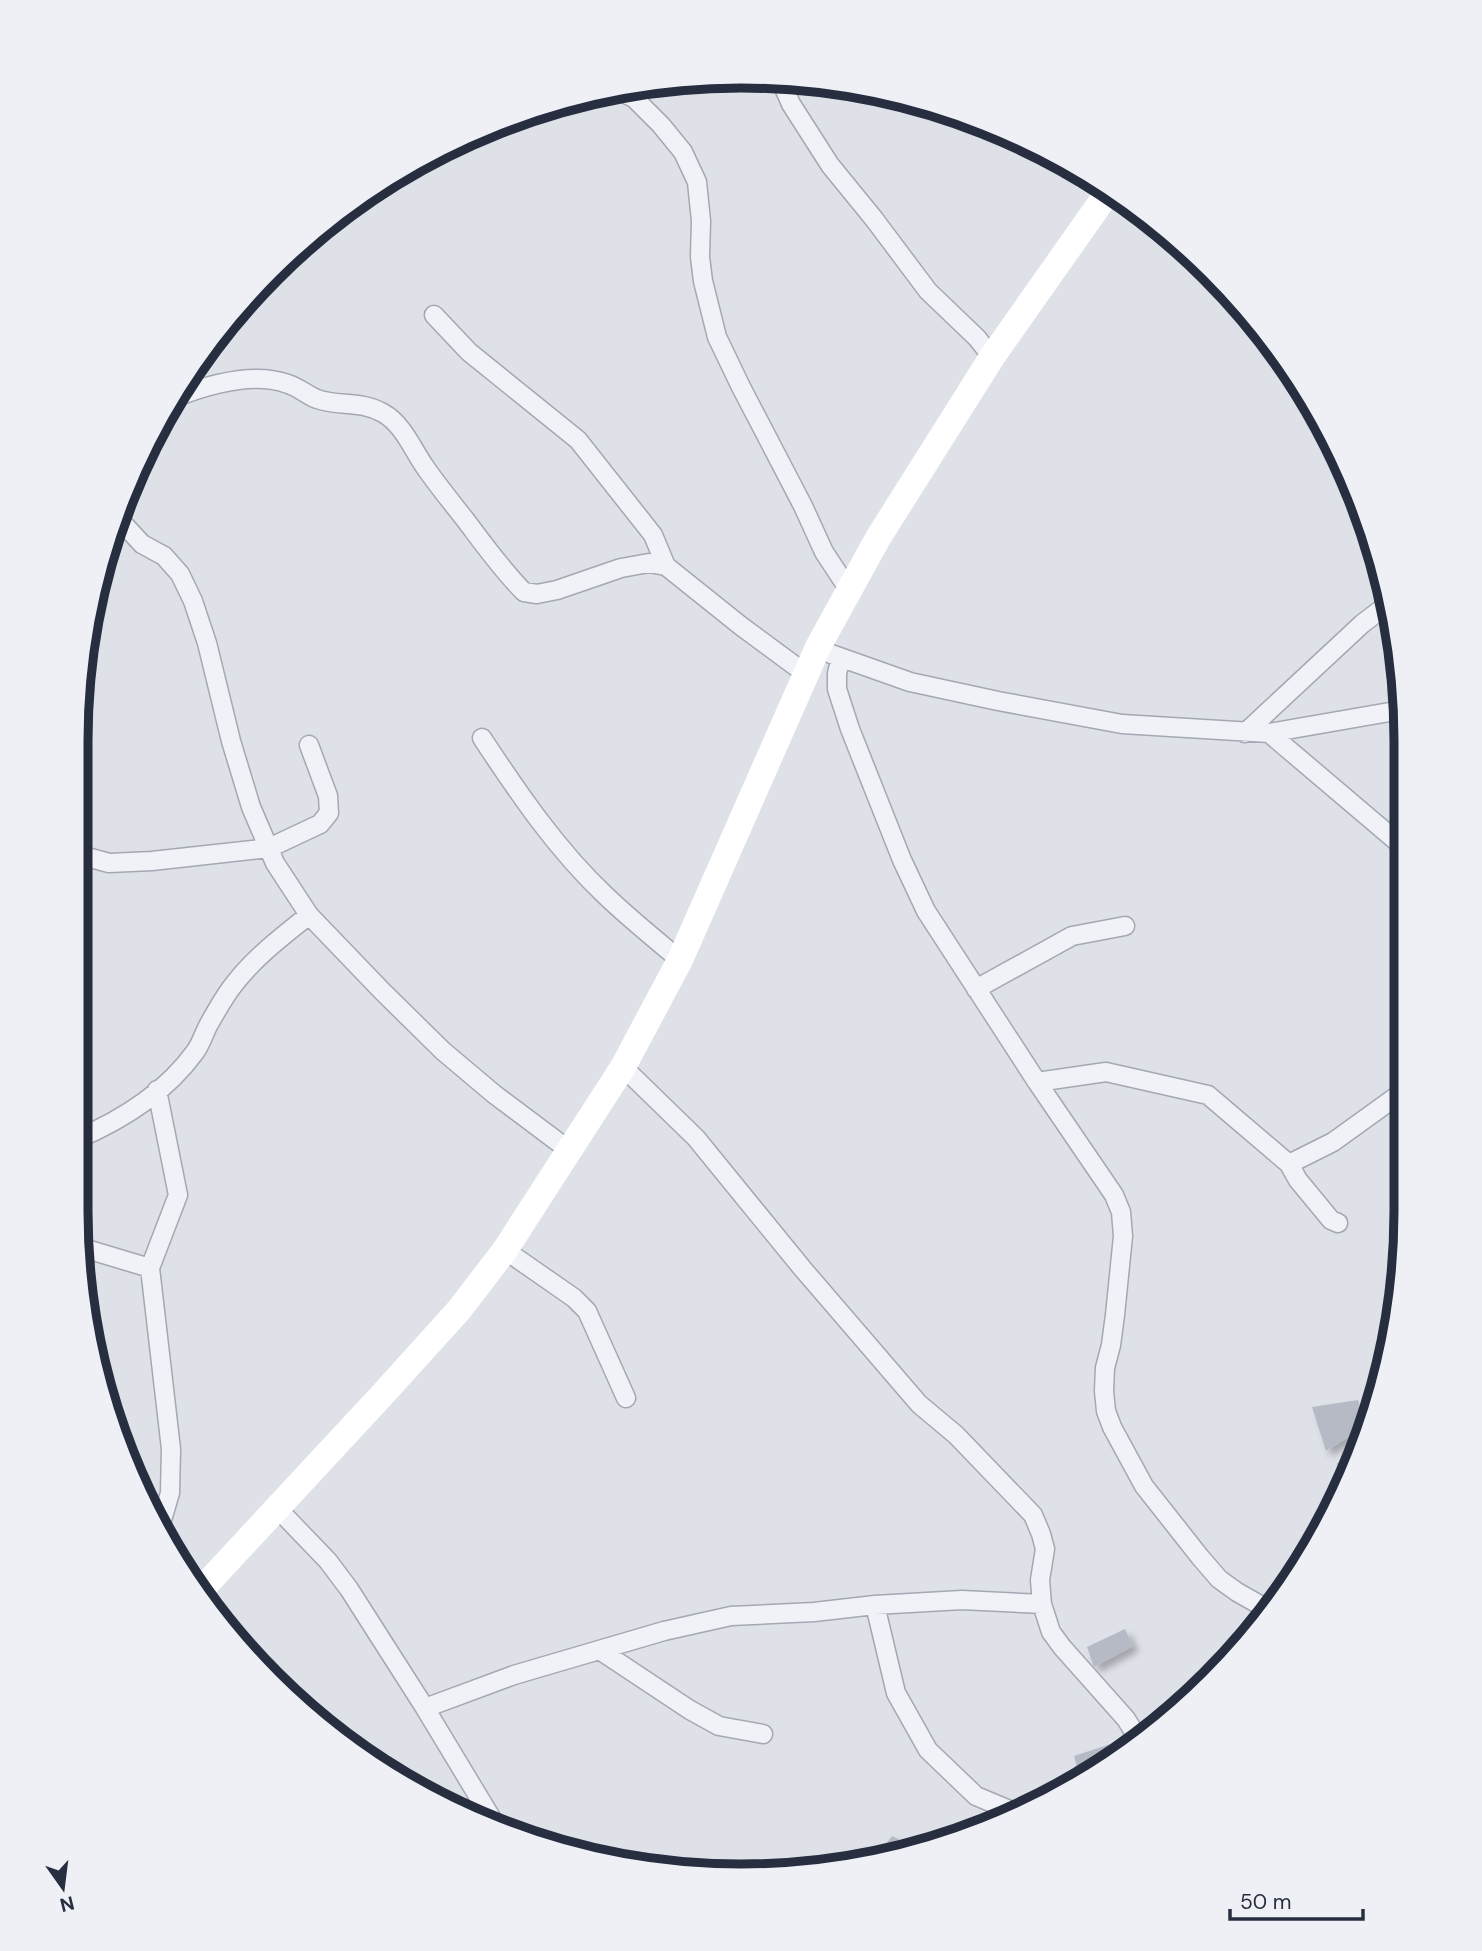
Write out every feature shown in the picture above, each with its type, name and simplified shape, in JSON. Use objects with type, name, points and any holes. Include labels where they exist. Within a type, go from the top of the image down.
[{"type":"main road","points":[[206,1585],[450,1319],[505,1251],[570,1151],[623,1066],[680,960],[806,674],[830,653],[849,590],[877,538],[992,357],[1104,198]]},
{"type":"street","points":[[784,89],[830,165],[928,291],[977,338],[992,357]]},
{"type":"street","points":[[632,97],[661,125],[682,152],[697,182],[703,281],[717,337],[824,552],[849,590]]},
{"type":"street","points":[[434,315],[469,352],[578,440],[653,535],[666,566],[806,674]]},
{"type":"street","points":[[189,392],[247,380],[273,380],[290,384],[318,399],[369,405],[386,415],[396,422],[425,468],[524,593],[537,594],[557,590],[621,568],[649,563],[666,566]]},
{"type":"street","points":[[124,525],[142,544],[164,556],[180,574],[193,601],[251,807],[275,863],[309,915],[443,1051],[494,1094],[570,1151]]},
{"type":"street","points":[[1245,733],[1381,609]]},
{"type":"street","points":[[830,653],[910,682],[1122,724],[1269,733],[1393,711]]},
{"type":"street","points":[[830,653],[838,673],[837,689],[850,729],[902,860],[926,911],[1114,1195],[1121,1212],[1123,1236],[1104,1391],[1105,1410],[1112,1427],[1144,1486],[1200,1557],[1219,1579],[1261,1605]]},
{"type":"street","points":[[1269,733],[1394,839]]},
{"type":"street","points":[[482,738],[520,796],[567,855],[605,895],[680,960]]},
{"type":"street","points":[[88,857],[108,863],[152,861],[269,848],[320,824],[329,813],[328,796],[309,745]]},
{"type":"street","points":[[88,1134],[138,1106],[175,1075],[196,1051],[209,1024],[235,983],[262,953],[309,915]]},
{"type":"street","points":[[976,989],[1072,936],[1125,926]]},
{"type":"street","points":[[623,1066],[696,1138],[802,1268],[919,1404],[956,1435],[1033,1515],[1045,1549],[1041,1580],[1042,1604],[1051,1632],[1134,1732]]},
{"type":"street","points":[[1037,1082],[1106,1072],[1208,1095],[1289,1164],[1298,1180],[1331,1220],[1338,1223]]},
{"type":"street","points":[[158,1090],[178,1195],[150,1268],[171,1449],[170,1493],[163,1515]]},
{"type":"street","points":[[1289,1164],[1333,1142],[1394,1098]]},
{"type":"street","points":[[89,1250],[150,1268]]},
{"type":"street","points":[[505,1251],[574,1298],[587,1311],[626,1398]]},
{"type":"street","points":[[278,1509],[335,1570],[425,1708],[488,1813]]},
{"type":"street","points":[[425,1708],[514,1675],[664,1631],[731,1616],[962,1600],[1042,1604]]},
{"type":"street","points":[[875,1605],[896,1693],[928,1750],[975,1796],[1004,1808]]},
{"type":"street","points":[[601,1651],[719,1726],[763,1734]]},
{"type":"building","points":[[1358,1400],[1362,1413],[1355,1433],[1326,1451],[1312,1407]]},
{"type":"building","points":[[1344,1462],[1339,1472],[1337,1463]]},
{"type":"building","points":[[1125,1629],[1133,1646],[1094,1667],[1087,1647]]},
{"type":"building","points":[[1122,1740],[1078,1770],[1074,1756]]},
{"type":"building","points":[[892,1836],[905,1842],[884,1847]]}]
